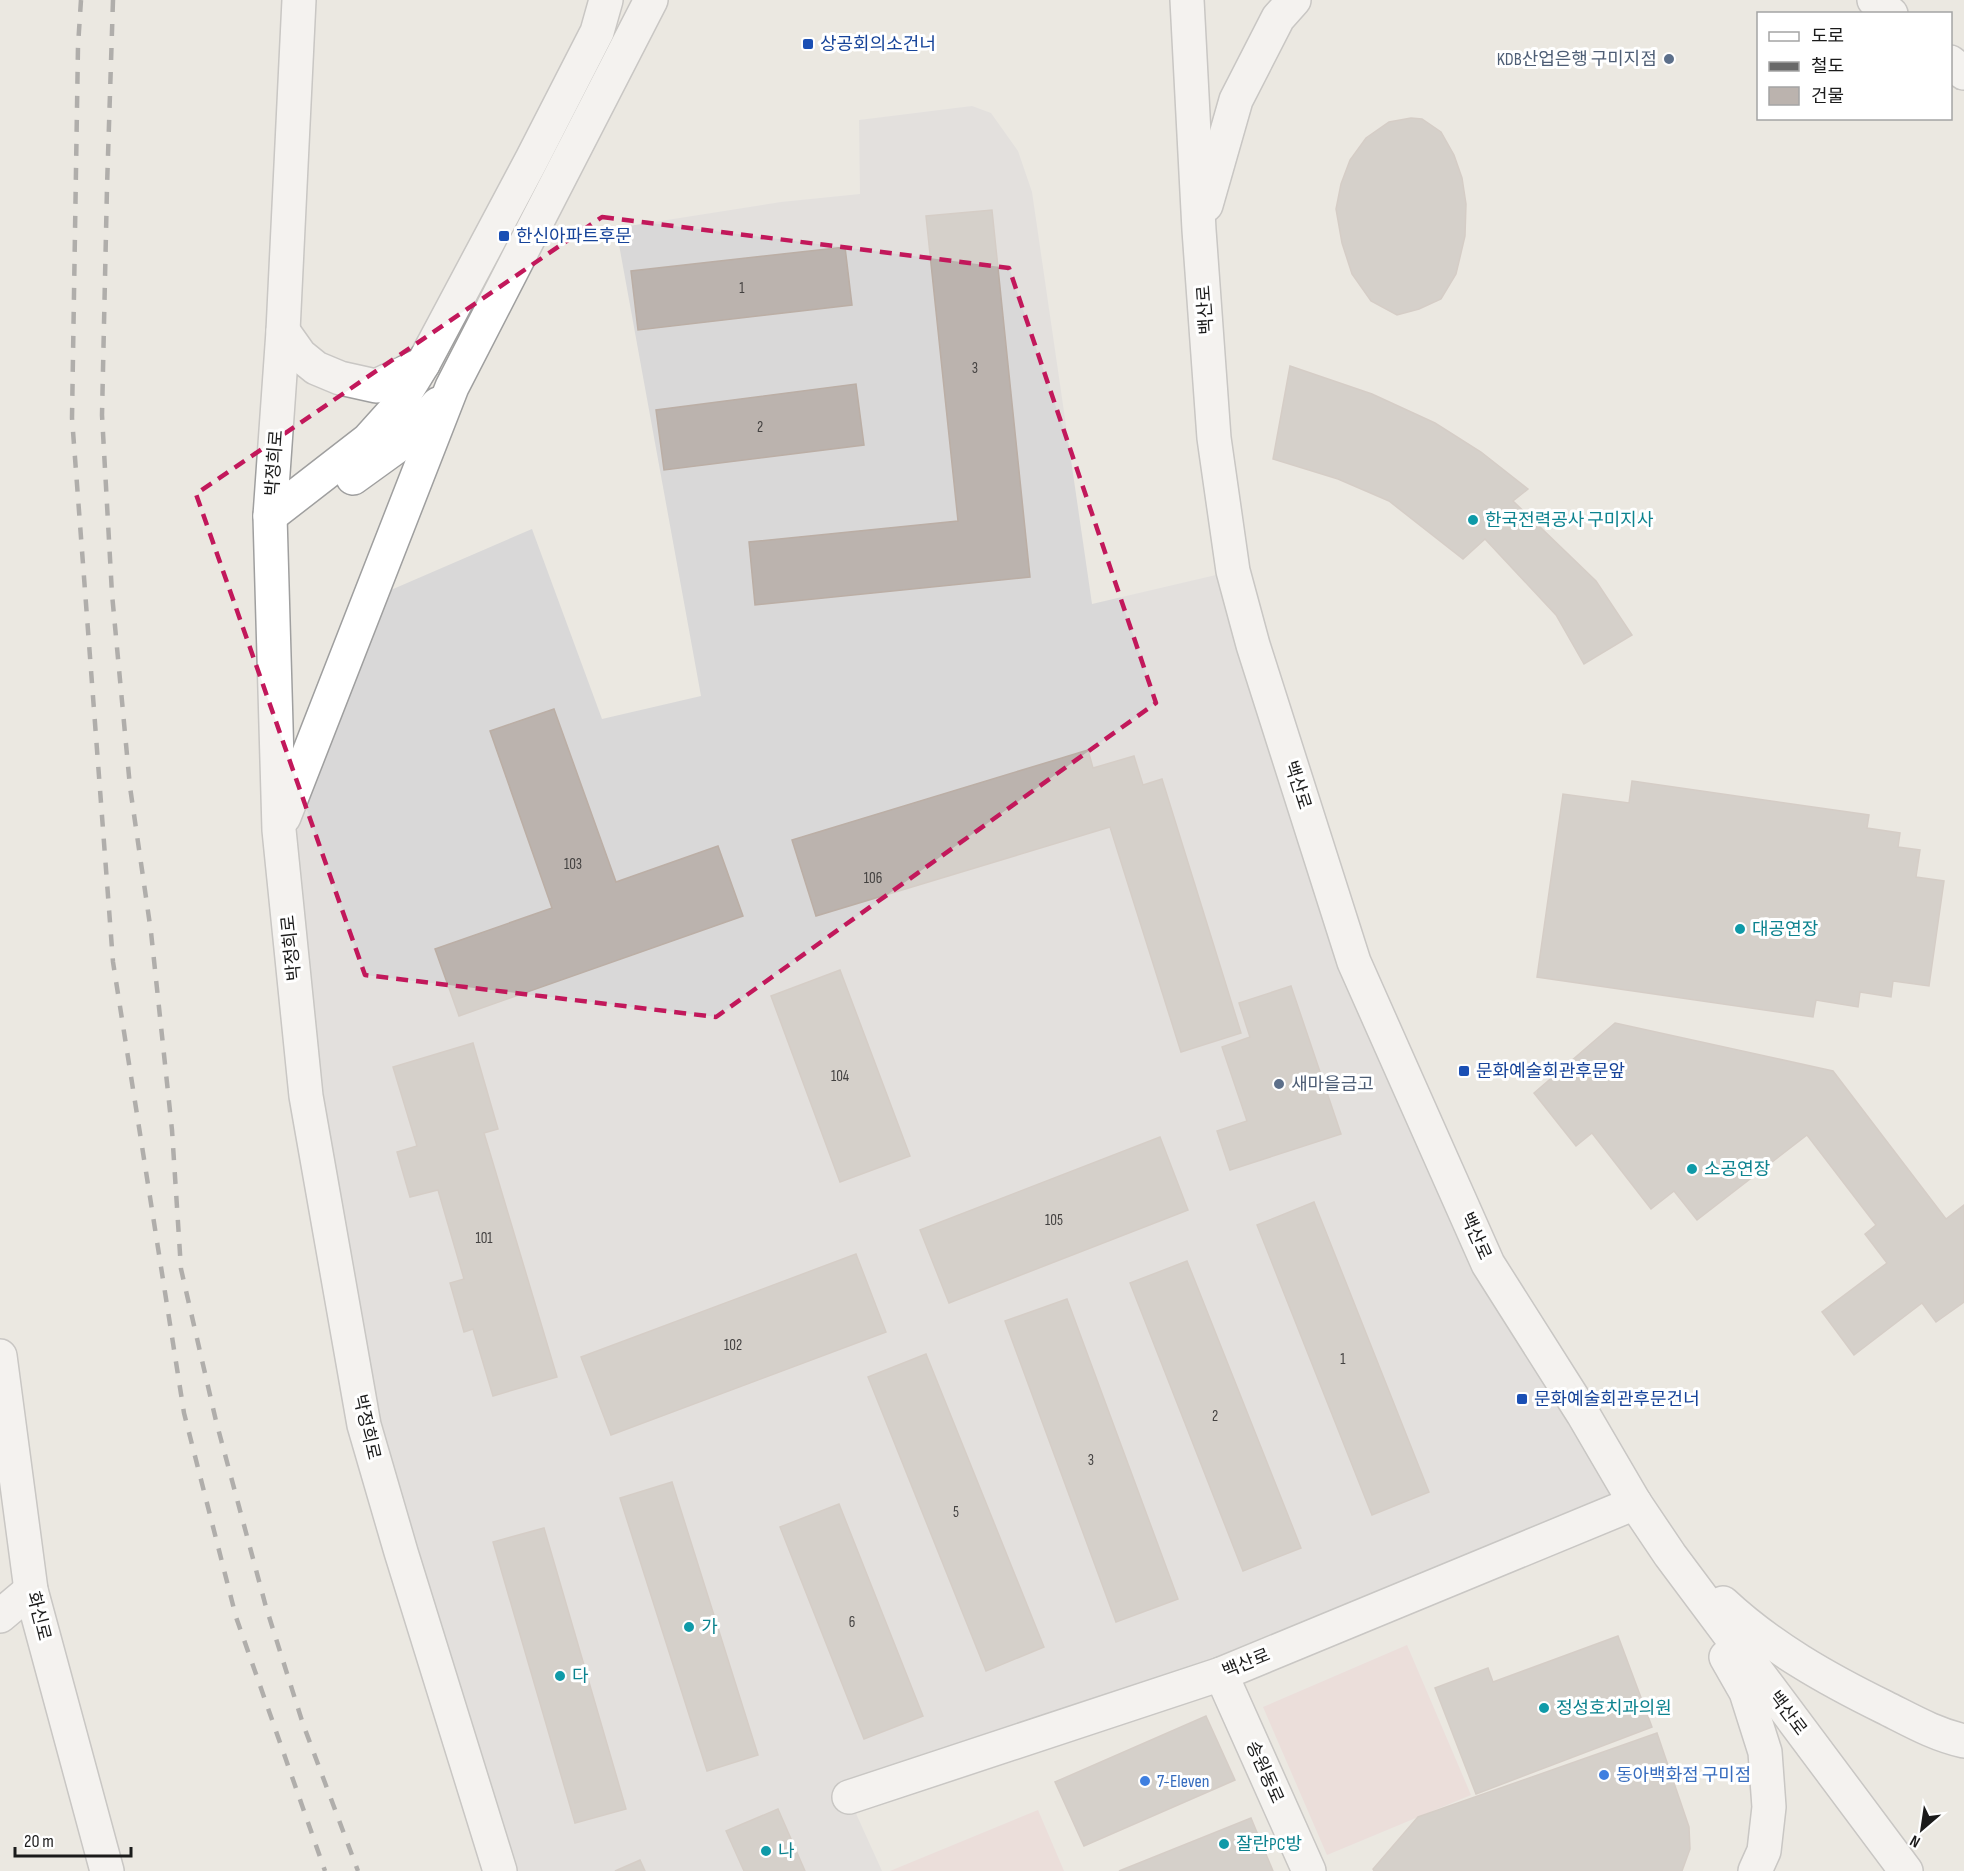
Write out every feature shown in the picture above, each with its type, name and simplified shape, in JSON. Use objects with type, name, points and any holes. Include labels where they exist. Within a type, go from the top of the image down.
[{"type":"street","name":"박정희로","points":[[299,0],[283,332],[270,516],[279,830],[306,1096],[364,1425],[404,1564],[500,1871]]},
{"type":"street","points":[[270,516],[368,440],[396,410],[423,364],[532,159],[597,32],[606,0]]},
{"type":"street","points":[[279,830],[452,387],[651,0]]},
{"type":"street","name":"백산로","points":[[1187,0],[1199,230],[1214,438],[1233,571],[1253,645],[1354,962],[1488,1264],[1583,1414],[1635,1503],[1670,1555],[1906,1871]]},
{"type":"street","points":[[1199,230],[1236,100],[1278,18],[1294,0]]},
{"type":"street","points":[[1874,0],[1889,12]]},
{"type":"street","points":[[1952,64],[1964,74]]},
{"type":"street","points":[[283,332],[300,355],[316,368],[340,378],[376,386],[423,364]]},
{"type":"street","points":[[270,516],[308,505],[346,483],[407,439],[452,387]]},
{"type":"street","name":"화신로","points":[[0,1356],[31,1590],[107,1871]]},
{"type":"street","name":"백산로","points":[[849,1797],[1221,1674],[1635,1503]]},
{"type":"street","name":"백산로","points":[[1670,1555],[1749,1627],[1830,1681],[1941,1736],[1964,1741]]},
{"type":"street","name":"백산로","points":[[1670,1555],[1746,1692],[1765,1752],[1769,1807],[1764,1851],[1755,1871]]},
{"type":"street","points":[[0,1617],[31,1590]]},
{"type":"street","name":"송원동로","points":[[1221,1674],[1309,1871]]},
{"type":"highlighted area","points":[[602,217],[1009,268],[1156,703],[716,1017],[365,975],[196,494]]},
{"type":"shaded area","points":[[972,106],[991,113],[1018,151],[1032,192],[1092,604],[1233,571],[1354,962],[1488,1264],[1635,1503],[849,1798],[882,1871],[500,1871],[364,1425],[279,830],[370,599],[532,529],[602,719],[701,696],[616,228],[781,202],[860,194],[859,120]]},
{"type":"shaded area","points":[[1407,1645],[1471,1795],[1327,1855],[1263,1707]]},
{"type":"shaded area","points":[[1038,1810],[1064,1871],[890,1871]]},
{"type":"building","points":[[1411,118],[1422,119],[1441,132],[1454,155],[1462,178],[1466,204],[1465,236],[1456,274],[1441,299],[1419,309],[1397,315],[1371,301],[1352,274],[1342,243],[1336,209],[1341,184],[1350,160],[1366,138],[1389,122]]},
{"type":"building","points":[[992,210],[1030,577],[755,605],[749,542],[958,521],[926,216]]},
{"type":"building","points":[[845,247],[852,305],[638,330],[631,271]]},
{"type":"building","name":"한국전력공사 구미지사","points":[[1290,366],[1372,394],[1435,423],[1481,452],[1528,489],[1513,501],[1596,581],[1632,635],[1584,664],[1556,615],[1485,539],[1463,559],[1389,501],[1338,479],[1273,459]]},
{"type":"building","points":[[856,384],[864,445],[664,470],[656,410]]},
{"type":"building","points":[[554,709],[616,882],[718,846],[743,916],[459,1016],[435,949],[552,908],[490,731]]},
{"type":"building","points":[[1088,750],[1093,768],[1134,756],[1143,785],[1162,779],[1241,1033],[1181,1052],[1110,827],[816,916],[792,840]]},
{"type":"building","name":"대공연장","points":[[1632,781],[1869,815],[1867,828],[1900,833],[1898,847],[1920,850],[1916,877],[1944,881],[1929,986],[1893,981],[1891,997],[1860,992],[1858,1007],[1816,1000],[1813,1017],[1537,977],[1563,794],[1629,803]]},
{"type":"building","points":[[840,970],[910,1156],[840,1182],[771,996]]},
{"type":"building","name":"새마을금고","points":[[1291,986],[1341,1134],[1230,1170],[1217,1131],[1247,1121],[1222,1047],[1250,1037],[1239,1003]]},
{"type":"building","name":"소공연장","points":[[1615,1023],[1833,1071],[1946,1219],[1964,1205],[1964,1302],[1936,1322],[1922,1303],[1854,1355],[1822,1312],[1887,1263],[1865,1234],[1876,1225],[1807,1135],[1697,1220],[1674,1191],[1651,1209],[1592,1133],[1576,1146],[1534,1093]]},
{"type":"building","points":[[473,1043],[498,1129],[484,1133],[557,1377],[493,1396],[473,1329],[464,1332],[450,1283],[464,1279],[438,1190],[410,1197],[397,1152],[417,1146],[393,1067]]},
{"type":"building","points":[[1160,1137],[1188,1210],[949,1303],[920,1230]]},
{"type":"building","points":[[1314,1202],[1429,1492],[1372,1515],[1257,1225]]},
{"type":"building","points":[[856,1254],[886,1332],[611,1435],[581,1357]]},
{"type":"building","points":[[1187,1261],[1301,1548],[1243,1571],[1130,1283]]},
{"type":"building","points":[[1067,1299],[1178,1599],[1116,1622],[1005,1321]]},
{"type":"building","points":[[926,1354],[1044,1647],[986,1671],[868,1377]]},
{"type":"building","name":"가","points":[[672,1482],[758,1755],[707,1771],[620,1498]]},
{"type":"building","points":[[839,1504],[923,1716],[864,1739],[780,1527]]},
{"type":"building","name":"다","points":[[544,1528],[626,1809],[575,1823],[493,1542]]},
{"type":"building","name":"정성호치과의원","points":[[1618,1636],[1652,1727],[1476,1794],[1435,1688],[1488,1668],[1493,1682]]},
{"type":"building","name":"7-Eleven","points":[[1206,1716],[1235,1780],[1084,1846],[1055,1782]]},
{"type":"building","name":"동아백화점 구미점","points":[[1657,1733],[1689,1827],[1690,1849],[1682,1871],[1374,1871],[1373,1869],[1418,1817]]},
{"type":"building","name":"나","points":[[778,1809],[805,1871],[744,1871],[726,1831]]},
{"type":"building","name":"잘란PC방","points":[[1251,1818],[1273,1871],[1119,1871]]},
{"type":"building","points":[[640,1860],[645,1871],[615,1871]]},
{"type":"railway","points":[[81,0],[78,46],[72,418],[113,962],[184,1413],[236,1617],[325,1871]]},
{"type":"railway","points":[[113,0],[102,415],[112,594],[130,787],[151,932],[172,1130],[181,1269],[216,1421],[266,1607],[303,1724],[358,1871]]},
{"type":"place","name":"상공회의소건너","points":[[808,44]]},
{"type":"place","name":"KDB산업은행 구미지점","points":[[1669,59]]},
{"type":"place","name":"한신아파트후문","points":[[504,236]]},
{"type":"place","name":"한국전력공사 구미지사","points":[[1473,520]]},
{"type":"place","name":"대공연장","points":[[1740,929]]},
{"type":"place","name":"문화예술회관후문앞","points":[[1464,1071]]},
{"type":"place","name":"새마을금고","points":[[1279,1084]]},
{"type":"place","name":"소공연장","points":[[1692,1169]]},
{"type":"place","name":"문화예술회관후문건너","points":[[1522,1399]]},
{"type":"place","name":"가","points":[[689,1627]]},
{"type":"place","name":"다","points":[[560,1676]]},
{"type":"place","name":"정성호치과의원","points":[[1544,1708]]},
{"type":"place","name":"동아백화점 구미점","points":[[1604,1775]]},
{"type":"place","name":"7-Eleven","points":[[1145,1781]]},
{"type":"place","name":"잘란PC방","points":[[1224,1844]]},
{"type":"place","name":"나","points":[[766,1851]]}]
